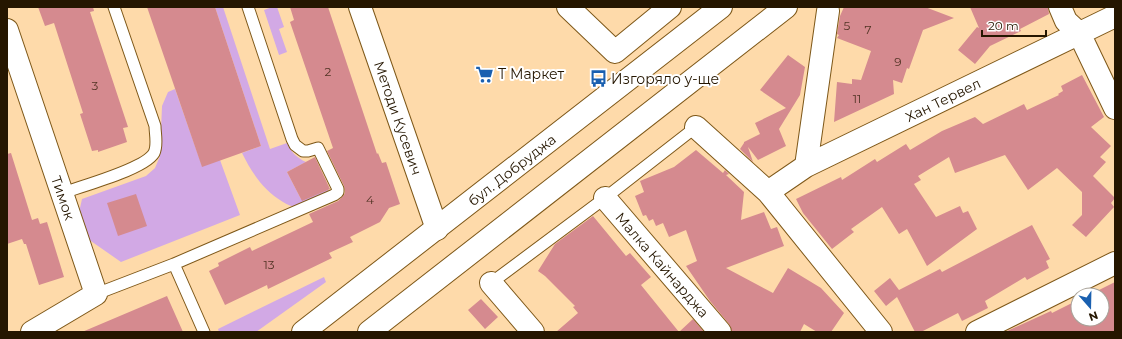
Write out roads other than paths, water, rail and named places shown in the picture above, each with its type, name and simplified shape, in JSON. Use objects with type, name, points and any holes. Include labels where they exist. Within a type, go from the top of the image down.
[{"type":"street","name":"Методи Кусевич","points":[[360,7],[437,229]]},
{"type":"street","points":[[568,7],[615,52],[670,7]]},
{"type":"street","name":"бул. Добруджа","points":[[302,332],[437,229],[721,7]]},
{"type":"street","points":[[369,332],[786,7]]},
{"type":"street","points":[[1060,7],[1066,20],[1079,33],[1115,108]]},
{"type":"street","points":[[806,166],[828,11]]},
{"type":"street","name":"Хан Тервел","points":[[768,192],[806,166],[1115,16]]},
{"type":"street","name":"Тимок","points":[[7,30],[96,294]]},
{"type":"street","points":[[696,127],[768,192],[881,332]]},
{"type":"street","name":"Малка Кайнарджа","points":[[604,198],[720,332]]},
{"type":"street","points":[[977,332],[1115,263]]},
{"type":"street","points":[[491,283],[524,329]]},
{"type":"street","points":[[32,332],[96,294]]},
{"type":"lane","points":[[62,193],[131,169],[144,162],[154,154],[156,143],[155,126],[114,7]]},
{"type":"lane","points":[[96,294],[174,264],[338,192],[338,189],[318,148],[302,151],[292,139],[248,7]]},
{"type":"lane","points":[[491,283],[696,127]]},
{"type":"lane","points":[[174,264],[204,332]]},
{"type":"place","name":"Т Маркет","points":[[485,74]]},
{"type":"place","name":"Изгоряло у-ще","points":[[598,79]]}]
